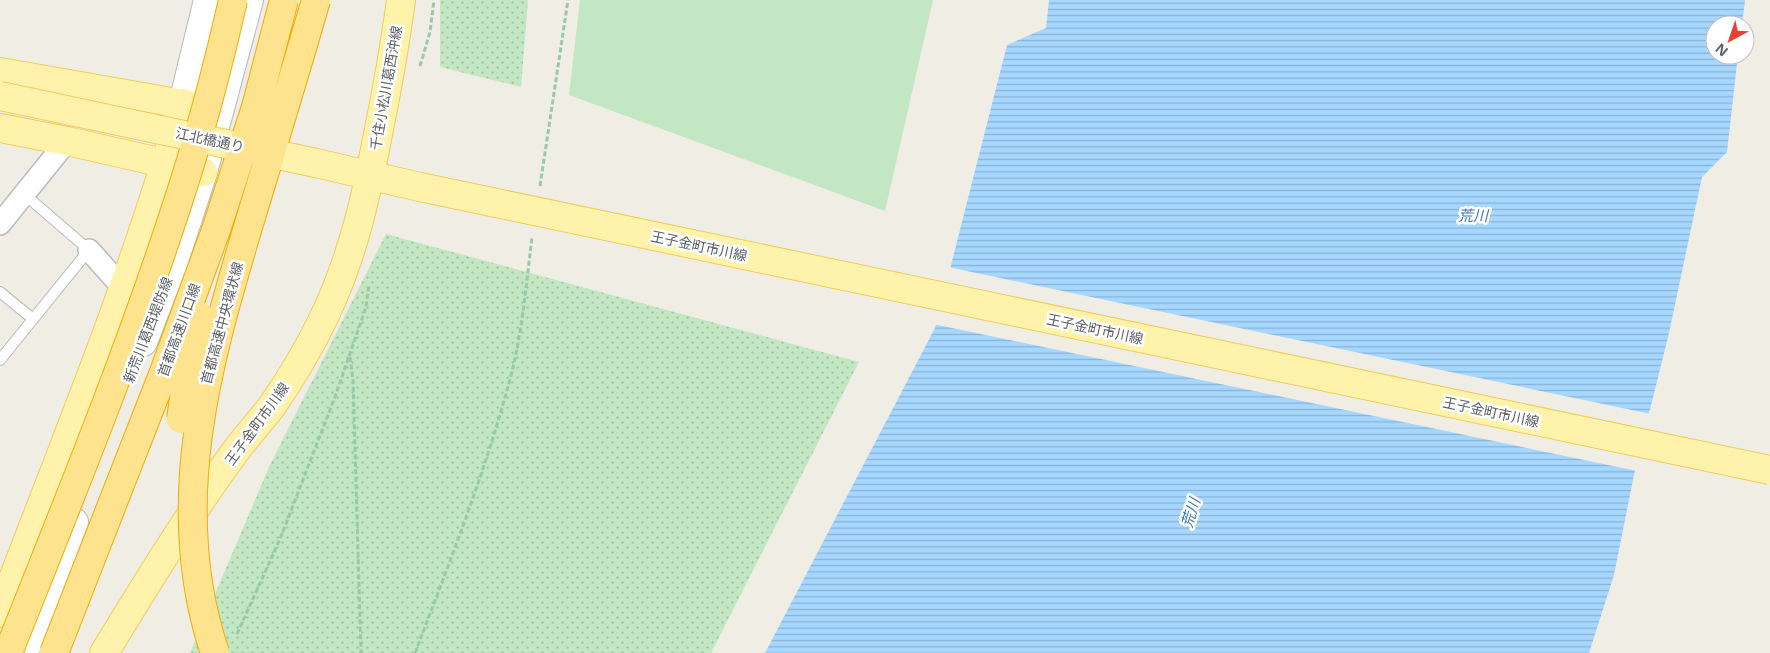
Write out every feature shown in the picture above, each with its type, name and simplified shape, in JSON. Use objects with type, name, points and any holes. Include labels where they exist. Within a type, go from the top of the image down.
[{"type":"highway","points":[[8,653],[125,356],[172,220],[219,59],[233,0]]},
{"type":"highway","name":"首都高速中央環状線","points":[[202,653],[191,617],[181,562],[176,503],[181,421],[200,308],[269,0]]},
{"type":"highway","name":"首都高速川口線","points":[[54,653],[164,372],[216,230],[256,107],[284,0]]},
{"type":"highway","name":"首都高速中央環状線","points":[[215,653],[203,612],[192,528],[193,466],[198,425],[207,375],[223,314],[316,0]]},
{"type":"main road","points":[[0,613],[123,288],[166,163],[208,0]]},
{"type":"main road","name":"新荒川葛西堤防線","points":[[24,653],[173,264],[220,111],[249,0]]},
{"type":"main road","name":"千住小松川葛西沖線","points":[[370,176],[396,39],[401,0]]},
{"type":"main road","points":[[0,72],[220,111]]},
{"type":"main road","name":"江北橋通り","points":[[0,96],[420,187]]},
{"type":"main road","points":[[0,128],[68,141],[202,172]]},
{"type":"main road","name":"王子金町市川線","points":[[104,653],[190,518],[232,456],[272,406],[300,363],[325,314],[347,264],[370,176]]},
{"type":"main road","name":"王子金町市川線","points":[[420,187],[1770,470]]},
{"type":"street","points":[[0,223],[68,141]]},
{"type":"street","points":[[89,250],[123,288]]},
{"type":"lane","points":[[0,360],[89,250],[24,194]]},
{"type":"lane","points":[[0,292],[32,319]]},
{"type":"path","points":[[538,194],[568,0]]},
{"type":"path","points":[[415,653],[457,546],[509,383],[519,339],[533,233]]},
{"type":"path","points":[[237,636],[280,539],[350,357],[366,307],[370,277]]},
{"type":"path","points":[[350,357],[353,380],[360,653]]},
{"type":"green space","points":[[440,0],[528,0],[521,87],[440,67]]},
{"type":"green space","points":[[580,0],[933,0],[885,211],[569,95]]},
{"type":"green space","points":[[386,234],[859,362],[711,653],[190,653],[269,467]]},
{"type":"water","name":"荒川","points":[[1049,0],[1745,0],[1743,15],[1705,15],[1705,65],[1737,65],[1727,152],[1702,177],[1669,333],[1635,470],[1614,575],[1589,653],[765,653],[935,328],[1007,45],[1046,28]]},
{"type":"pier","points":[[948,267],[1651,414],[1637,471],[933,324]]}]
